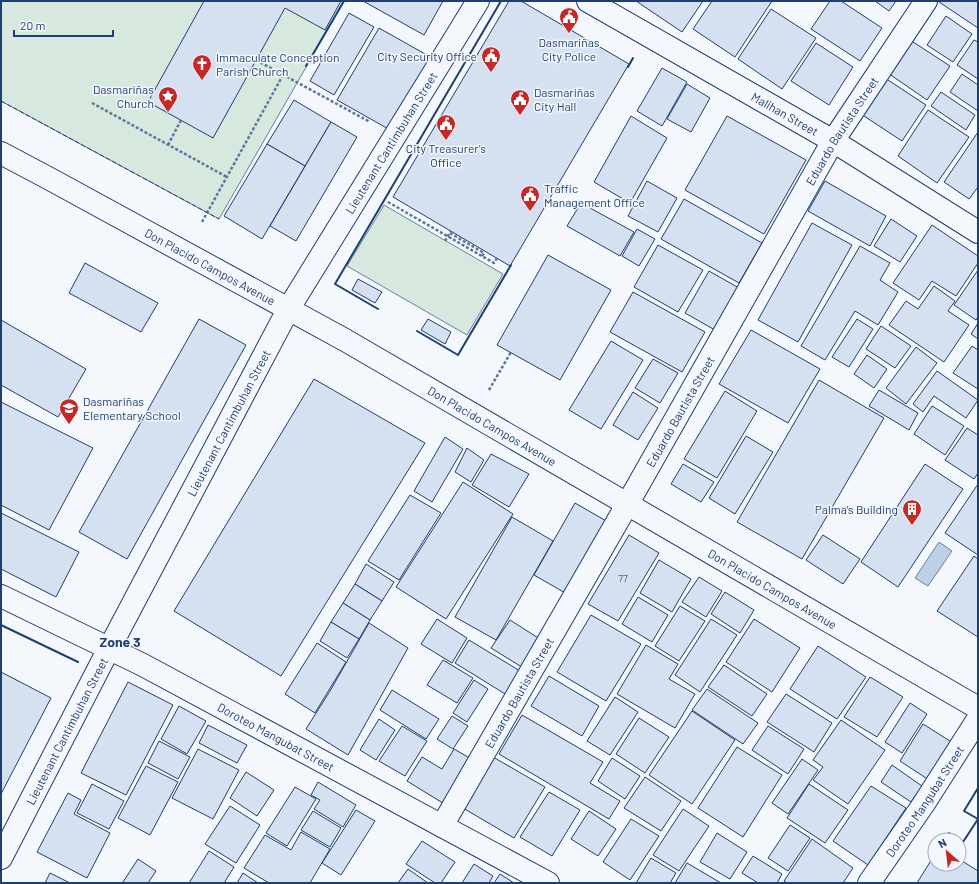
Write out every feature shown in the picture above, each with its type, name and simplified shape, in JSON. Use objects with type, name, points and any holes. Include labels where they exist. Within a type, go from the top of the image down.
[{"type":"street","name":"Lieutenant Cantimbuhan Street","points":[[1,858],[109,648],[289,308],[478,1]]},
{"type":"street","name":"Malihan Street","points":[[588,1],[833,141],[978,232]]},
{"type":"street","name":"Eduardo Bautista Street","points":[[442,826],[628,503],[833,141],[926,1]]},
{"type":"street","name":"Don Placido Campos Avenue","points":[[1,153],[50,178],[346,340],[978,708]]},
{"type":"street","name":"Doroteo Mangubat Street","points":[[1,596],[150,669],[548,883]]},
{"type":"street","name":"Doroteo Mangubat Street","points":[[869,883],[923,804],[978,719]]},
{"type":"path","points":[[256,60],[395,136]]},
{"type":"path","points":[[202,222],[283,74]]},
{"type":"path","points":[[92,103],[227,177]]},
{"type":"path","points":[[168,145],[181,120]]},
{"type":"path","points":[[384,200],[450,234],[494,263],[497,258]]},
{"type":"path","points":[[445,241],[450,234]]},
{"type":"path","points":[[489,390],[511,352]]},
{"type":"shaded area","points":[[1,1],[344,1],[219,219],[1,101]]},
{"type":"shaded area","points":[[384,205],[503,274],[467,335],[347,266]]},
{"type":"water","points":[[939,542],[952,551],[928,586],[915,578]]},
{"type":"building","name":"Immaculate Conception Parish Church","points":[[204,1],[341,1],[325,30],[285,8],[213,138],[148,102]]},
{"type":"building","points":[[363,1],[443,1],[424,35]]},
{"type":"building","name":"Dasmariñas City Hall","points":[[509,1],[521,1],[629,64],[510,266],[393,197]]},
{"type":"building","points":[[636,1],[703,1],[682,32]]},
{"type":"building","points":[[712,1],[772,1],[735,57],[693,29]]},
{"type":"building","points":[[830,1],[841,1],[882,28],[860,61],[811,29]]},
{"type":"building","points":[[875,1],[896,1],[889,11]]},
{"type":"building","points":[[978,1],[978,28],[939,2]]},
{"type":"building","points":[[771,9],[816,38],[782,89],[738,59]]},
{"type":"building","points":[[349,13],[374,27],[334,95],[310,81]]},
{"type":"building","points":[[946,16],[972,34],[953,62],[927,45]]},
{"type":"building","points":[[379,28],[434,59],[392,131],[337,100]]},
{"type":"building","points":[[907,38],[950,66],[927,100],[885,71]]},
{"type":"building","points":[[974,40],[978,42],[978,79],[957,65]]},
{"type":"building","points":[[816,43],[853,67],[829,105],[791,81]]},
{"type":"building","points":[[662,68],[687,82],[662,126],[637,111]]},
{"type":"building","points":[[962,74],[978,85],[978,111],[950,92]]},
{"type":"building","points":[[885,78],[926,105],[902,141],[861,114]]},
{"type":"building","points":[[687,84],[710,98],[691,132],[667,119]]},
{"type":"building","points":[[941,92],[975,115],[966,130],[931,106]]},
{"type":"building","points":[[294,100],[331,122],[305,166],[267,144]]},
{"type":"building","points":[[928,110],[969,137],[937,183],[898,156]]},
{"type":"building","points":[[631,116],[667,138],[630,203],[594,182]]},
{"type":"building","points":[[727,116],[806,160],[764,234],[685,190]]},
{"type":"building","points":[[331,122],[357,137],[296,241],[270,226]]},
{"type":"building","points":[[978,132],[978,187],[969,199],[944,182]]},
{"type":"building","points":[[267,144],[305,166],[262,239],[224,216]]},
{"type":"building","points":[[647,181],[677,198],[658,232],[628,216]]},
{"type":"building","points":[[825,181],[886,216],[870,246],[808,211]]},
{"type":"building","points":[[684,199],[762,243],[739,283],[661,239]]},
{"type":"building","points":[[581,203],[634,232],[620,256],[567,226]]},
{"type":"building","points":[[891,219],[917,236],[900,262],[874,246]]},
{"type":"building","points":[[812,223],[852,245],[798,342],[758,320]]},
{"type":"building","points":[[932,225],[978,256],[978,263],[956,296],[932,281],[919,300],[893,283]]},
{"type":"building","points":[[637,229],[655,239],[639,266],[622,256]]},
{"type":"building","points":[[658,245],[703,270],[678,312],[634,287]]},
{"type":"building","points":[[860,246],[890,263],[880,280],[898,292],[878,325],[855,311],[825,360],[801,346]]},
{"type":"building","points":[[548,255],[611,290],[560,380],[497,345]]},
{"type":"building","points":[[85,263],[158,303],[141,332],[69,293]]},
{"type":"building","points":[[978,270],[978,317],[976,320],[954,305]]},
{"type":"building","points":[[709,271],[739,288],[715,330],[685,313]]},
{"type":"building","points":[[358,279],[382,292],[375,303],[352,290]]},
{"type":"building","points":[[934,286],[955,301],[948,311],[969,325],[944,362],[889,325],[906,301],[918,309]]},
{"type":"building","points":[[633,292],[705,332],[682,372],[610,332]]},
{"type":"building","points":[[199,319],[246,345],[127,559],[79,532]]},
{"type":"building","points":[[428,319],[451,332],[445,344],[421,330]]},
{"type":"building","points":[[857,319],[873,329],[849,367],[832,357]]},
{"type":"building","points":[[1,320],[86,369],[58,417],[1,385]]},
{"type":"building","points":[[978,323],[978,339],[971,334]]},
{"type":"building","points":[[881,326],[911,346],[895,368],[866,349]]},
{"type":"building","points":[[751,330],[820,369],[788,423],[719,384]]},
{"type":"building","points":[[611,341],[643,360],[601,429],[569,410]]},
{"type":"building","points":[[972,346],[978,350],[978,389],[953,373]]},
{"type":"building","points":[[916,347],[937,363],[906,404],[886,388]]},
{"type":"building","points":[[867,355],[887,369],[874,388],[854,374]]},
{"type":"building","points":[[653,359],[678,373],[660,403],[635,388]]},
{"type":"building","points":[[937,371],[978,400],[966,418],[934,396],[923,412],[913,404]]},
{"type":"building","points":[[314,379],[425,443],[281,676],[174,611]]},
{"type":"building","points":[[819,380],[884,418],[802,559],[737,522]]},
{"type":"building","points":[[879,390],[918,413],[909,430],[869,406]]},
{"type":"building","points":[[725,391],[757,411],[717,478],[684,459]]},
{"type":"building","points":[[633,392],[658,408],[638,440],[613,425]]},
{"type":"building","points":[[1,402],[93,448],[49,530],[1,505]]},
{"type":"building","points":[[932,406],[964,426],[945,455],[914,434]]},
{"type":"building","points":[[967,428],[978,435],[978,473],[974,479],[945,460]]},
{"type":"building","points":[[746,436],[773,452],[735,514],[709,498]]},
{"type":"building","points":[[445,437],[463,449],[432,502],[414,491]]},
{"type":"building","points":[[467,448],[484,460],[471,482],[455,472]]},
{"type":"building","points":[[491,454],[529,474],[509,507],[472,485]]},
{"type":"building","points":[[683,464],[714,482],[701,502],[671,484]]},
{"type":"building","name":"Palma's Building","points":[[925,464],[963,489],[898,587],[861,562]]},
{"type":"building","points":[[463,482],[513,514],[446,619],[396,587]]},
{"type":"building","points":[[978,484],[978,555],[945,533]]},
{"type":"building","points":[[410,495],[441,513],[399,580],[368,561]]},
{"type":"building","points":[[575,503],[608,522],[567,594],[534,575]]},
{"type":"building","points":[[1,513],[79,552],[56,597],[1,569]]},
{"type":"building","points":[[512,517],[553,541],[496,640],[455,617]]},
{"type":"building","points":[[629,535],[659,553],[618,621],[588,604]]},
{"type":"building","points":[[823,535],[860,559],[843,584],[806,560]]},
{"type":"building","points":[[974,556],[978,559],[978,637],[937,611]]},
{"type":"building","points":[[659,560],[691,579],[672,612],[640,593]]},
{"type":"building","points":[[366,564],[394,582],[382,601],[355,584]]},
{"type":"building","points":[[699,577],[722,591],[706,617],[682,602]]},
{"type":"building","points":[[355,584],[382,601],[370,620],[343,603]]},
{"type":"building","points":[[725,592],[754,610],[740,633],[711,614]]},
{"type":"building","points":[[638,597],[668,615],[652,642],[622,624]]},
{"type":"building","points":[[343,603],[370,620],[359,639],[331,622]]},
{"type":"building","points":[[680,606],[705,621],[679,661],[655,646]]},
{"type":"building","points":[[591,615],[641,644],[606,701],[557,672]]},
{"type":"building","points":[[437,619],[467,638],[452,663],[421,644]]},
{"type":"building","points":[[711,619],[737,635],[700,692],[675,675]]},
{"type":"building","points":[[754,619],[800,648],[772,692],[726,662]]},
{"type":"building","points":[[510,620],[543,641],[525,669],[491,648]]},
{"type":"building","points":[[331,622],[359,639],[347,658],[320,641]]},
{"type":"building","points":[[369,623],[408,648],[348,755],[306,729],[330,691]]},
{"type":"building","points":[[469,640],[525,674],[510,697],[455,663]]},
{"type":"building","points":[[317,643],[346,662],[315,713],[285,694]]},
{"type":"building","points":[[646,645],[678,664],[669,679],[695,694],[675,728],[617,694]]},
{"type":"building","points":[[818,646],[866,677],[837,719],[790,689]]},
{"type":"building","points":[[443,660],[473,678],[457,703],[427,685]]},
{"type":"building","points":[[724,665],[767,694],[752,716],[708,687]]},
{"type":"building","points":[[1,672],[51,698],[1,794]]},
{"type":"building","points":[[549,676],[599,706],[582,736],[531,706]]},
{"type":"building","points":[[870,677],[903,697],[877,737],[844,717]]},
{"type":"building","points":[[474,680],[488,689],[467,722],[453,713]]},
{"type":"building","points":[[128,682],[173,705],[126,795],[81,773]]},
{"type":"building","points":[[707,689],[758,723],[743,744],[692,710]]},
{"type":"building","points":[[392,690],[439,719],[426,739],[380,710]]},
{"type":"building","points":[[786,694],[832,723],[814,752],[767,722]]},
{"type":"building","points":[[615,697],[638,712],[610,755],[587,741]]},
{"type":"building","points":[[910,703],[927,714],[902,753],[885,742]]},
{"type":"building","points":[[179,706],[206,721],[187,754],[161,739]]},
{"type":"building","points":[[692,711],[735,740],[692,804],[649,775]]},
{"type":"building","points":[[522,715],[603,762],[590,783],[620,801],[609,819],[499,754]]},
{"type":"building","points":[[452,716],[468,726],[453,749],[437,739]]},
{"type":"building","points":[[639,718],[669,737],[645,773],[616,754]]},
{"type":"building","points":[[379,719],[395,730],[376,760],[360,750]]},
{"type":"building","points":[[841,720],[885,750],[848,804],[813,780],[823,767],[813,760]]},
{"type":"building","points":[[923,724],[953,743],[929,780],[900,761]]},
{"type":"building","points":[[208,725],[247,745],[237,763],[199,743]]},
{"type":"building","points":[[402,726],[427,741],[405,776],[379,761]]},
{"type":"building","points":[[768,726],[804,749],[788,774],[752,750]]},
{"type":"building","points":[[159,741],[190,757],[178,779],[148,763]]},
{"type":"building","points":[[737,747],[782,775],[743,837],[698,808]]},
{"type":"building","points":[[198,749],[239,770],[213,819],[172,798]]},
{"type":"building","points":[[454,749],[473,760],[446,805],[407,781],[422,757],[442,769]]},
{"type":"building","points":[[493,757],[545,787],[514,838],[463,808]]},
{"type":"building","points":[[612,758],[640,776],[625,799],[598,781]]},
{"type":"building","points":[[802,759],[818,770],[788,814],[772,803]]},
{"type":"building","points":[[892,765],[922,786],[911,802],[881,782]]},
{"type":"building","points":[[146,766],[178,782],[150,835],[118,818]]},
{"type":"building","points":[[246,772],[274,790],[257,816],[230,798]]},
{"type":"building","points":[[645,777],[681,801],[661,831],[624,808]]},
{"type":"building","points":[[318,782],[356,805],[343,827],[314,809],[320,800],[311,795]]},
{"type":"building","points":[[92,784],[124,801],[109,829],[77,813]]},
{"type":"building","points":[[809,784],[848,810],[825,843],[787,818]]},
{"type":"building","points":[[871,786],[906,808],[868,865],[833,841]]},
{"type":"building","points":[[295,787],[316,799],[287,846],[266,833]]},
{"type":"building","points":[[549,792],[580,810],[552,856],[520,837]]},
{"type":"building","points":[[68,793],[81,800],[74,814],[110,833],[87,878],[37,852]]},
{"type":"building","points":[[230,806],[260,825],[236,863],[205,844]]},
{"type":"building","points":[[683,809],[709,826],[679,871],[653,855]]},
{"type":"building","points":[[356,810],[375,821],[341,875],[322,863]]},
{"type":"building","points":[[313,811],[341,828],[330,847],[301,830]]},
{"type":"building","points":[[589,811],[616,829],[598,856],[571,839]]},
{"type":"building","points":[[631,819],[659,836],[630,880],[603,862]]},
{"type":"building","points":[[790,825],[810,838],[788,871],[768,858]]},
{"type":"building","points":[[301,832],[330,849],[310,883],[269,883],[244,868],[265,835],[291,850]]},
{"type":"building","points":[[717,833],[747,852],[730,879],[700,862]]},
{"type":"building","points":[[812,839],[853,868],[843,883],[787,883],[784,881]]},
{"type":"building","points":[[422,841],[455,862],[441,883],[435,883],[406,864]]},
{"type":"building","points":[[209,851],[234,867],[224,883],[189,883]]},
{"type":"building","points":[[753,856],[782,874],[777,883],[758,883],[742,873]]},
{"type":"building","points":[[651,858],[676,873],[670,883],[636,883]]},
{"type":"building","points":[[138,859],[156,871],[148,883],[123,882]]},
{"type":"building","points":[[687,863],[721,883],[675,883]]},
{"type":"building","points":[[474,864],[493,876],[489,883],[462,883]]},
{"type":"building","points":[[967,864],[978,871],[978,883],[917,883],[927,867],[927,872],[967,872]]},
{"type":"building","points":[[408,869],[428,883],[398,883]]},
{"type":"building","points":[[50,873],[70,883],[45,883]]},
{"type":"building","points":[[243,873],[258,883],[237,883]]},
{"type":"building","points":[[500,874],[514,883],[494,883]]},
{"type":"fence","points":[[1,101],[219,219]]},
{"type":"wall","points":[[306,66],[344,1]]},
{"type":"wall","points":[[378,309],[335,284],[501,1]]},
{"type":"wall","points":[[628,67],[633,58]]},
{"type":"wall","points":[[417,331],[458,355],[511,265]]},
{"type":"wall","points":[[1,625],[78,662]]},
{"type":"wall","points":[[967,836],[978,819],[964,811],[978,788]]},
{"type":"place","name":"Dasmariñas City Police","points":[[569,34]]},
{"type":"place","name":"City Security Office","points":[[491,73]]},
{"type":"place","name":"Immaculate Conception Parish Church","points":[[202,81]]},
{"type":"place","name":"Dasmariñas Church","points":[[168,113]]},
{"type":"place","name":"Dasmariñas City Hall","points":[[520,116]]},
{"type":"place","name":"City Treasurer's Office","points":[[446,141]]},
{"type":"place","name":"Traffic Management Office","points":[[530,212]]},
{"type":"place","name":"Dasmariñas Elementary School","points":[[69,425]]},
{"type":"place","name":"Palma's Building","points":[[912,526]]},
{"type":"district","name":"Zone 3","points":[[120,641]]}]
